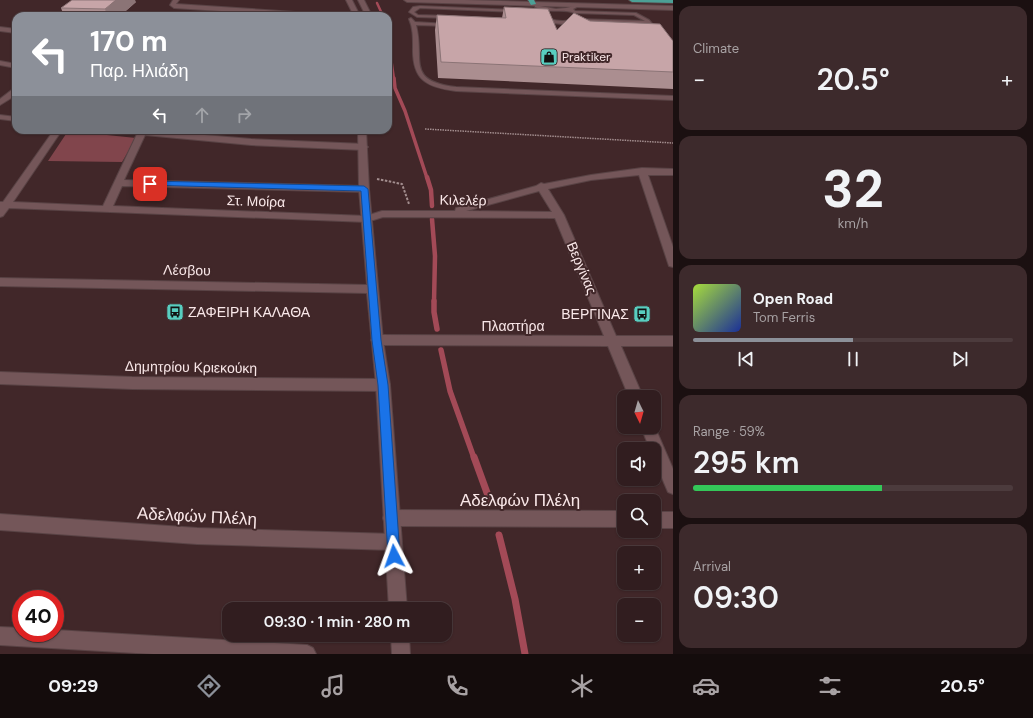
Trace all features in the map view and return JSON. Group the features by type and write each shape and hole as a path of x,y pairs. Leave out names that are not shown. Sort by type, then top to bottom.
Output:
{"highway":[{"path":"632,0 673,1"}],"street":[{"path":"176,0 173,5 174,6 265,12"},
{"path":"349,0 354,12"},
{"path":"361,0 367,12"},
{"path":"407,0 532,2 673,8"},
{"path":"0,29 12,30"},
{"path":"0,64 12,66"},
{"path":"0,103 12,94"},
{"path":"0,117 12,118"},
{"path":"0,214 3,205 55,134"},
{"path":"108,208 141,134"},
{"path":"165,134 258,142 364,147"},
{"path":"362,134 364,189 377,340 383,385 397,602"},
{"path":"642,171 673,263"},
{"path":"446,214 541,186 591,177 642,171 673,172"},
{"path":"119,183 364,189"},
{"name":"Βεργίνας","path":"541,186 559,215 633,390"},
{"name":"Στ. Μοίρα","path":"3,205 367,219"},
{"name":"Κιλελέρ","path":"367,219 382,214 559,215"},
{"name":"Λέσβου","path":"0,282 373,289"},
{"name":"Πλαστήρα","path":"377,340 613,342 673,341"},
{"name":"Δημητρίου Κριεκούκη","path":"0,378 132,383 383,385"},
{"path":"651,434 673,487"},
{"name":"Αδελφών Πλέλη","path":"391,518 617,520"},
{"path":"661,520 673,520"},
{"name":"Αδελφών Πλέλη","path":"0,522 197,536 393,542"},
{"path":"0,636 307,654"},
{"path":"401,642 402,654"}],"lane":[{"path":"532,2 542,10 548,20"},
{"path":"572,11 579,5"},
{"path":"416,16 411,12 415,8 420,7 524,11"},
{"path":"537,11 634,14 641,16 650,23 661,38"},
{"path":"572,11 576,20"},
{"path":"453,17 416,16 412,17 411,20 413,23 417,67 422,78 431,85 463,90 673,98"},
{"path":"540,19 566,23 576,20 650,23"},
{"path":"413,23 455,25"}],"path":[{"path":"425,129 673,143"},
{"path":"364,178 402,184 405,188 411,214"}],"shaded area":[{"path":"66,134 97,134 136,138 122,162 48,161"}],"building":[{"path":"72,0 116,0 105,9 61,8"},
{"path":"504,7 548,9 557,30 574,13 590,21 660,24 673,41 673,72 441,62 437,15 506,18"}],"waterway":[{"path":"377,3 381,12"},
{"path":"392,65 394,79"},
{"path":"394,78 395,88 405,111 427,178"},
{"path":"427,177 431,190 432,206"},
{"path":"432,219 435,256 434,302"},
{"path":"434,302 437,329"},
{"path":"441,350 450,391 474,458"},
{"path":"474,457 490,501"},
{"path":"499,535 515,599 525,654"}],"place":[{"name":"Praktiker","path":"549,57"},
{"name":"ΖΑΦΕΙΡΗ ΚΑΛΑΘΑ","path":"175,312"},
{"name":"ΒΕΡΓΙΝΑΣ","path":"642,314"}],"route":[{"path":"150,184 364,189 377,340 383,385 394,556"}]}
